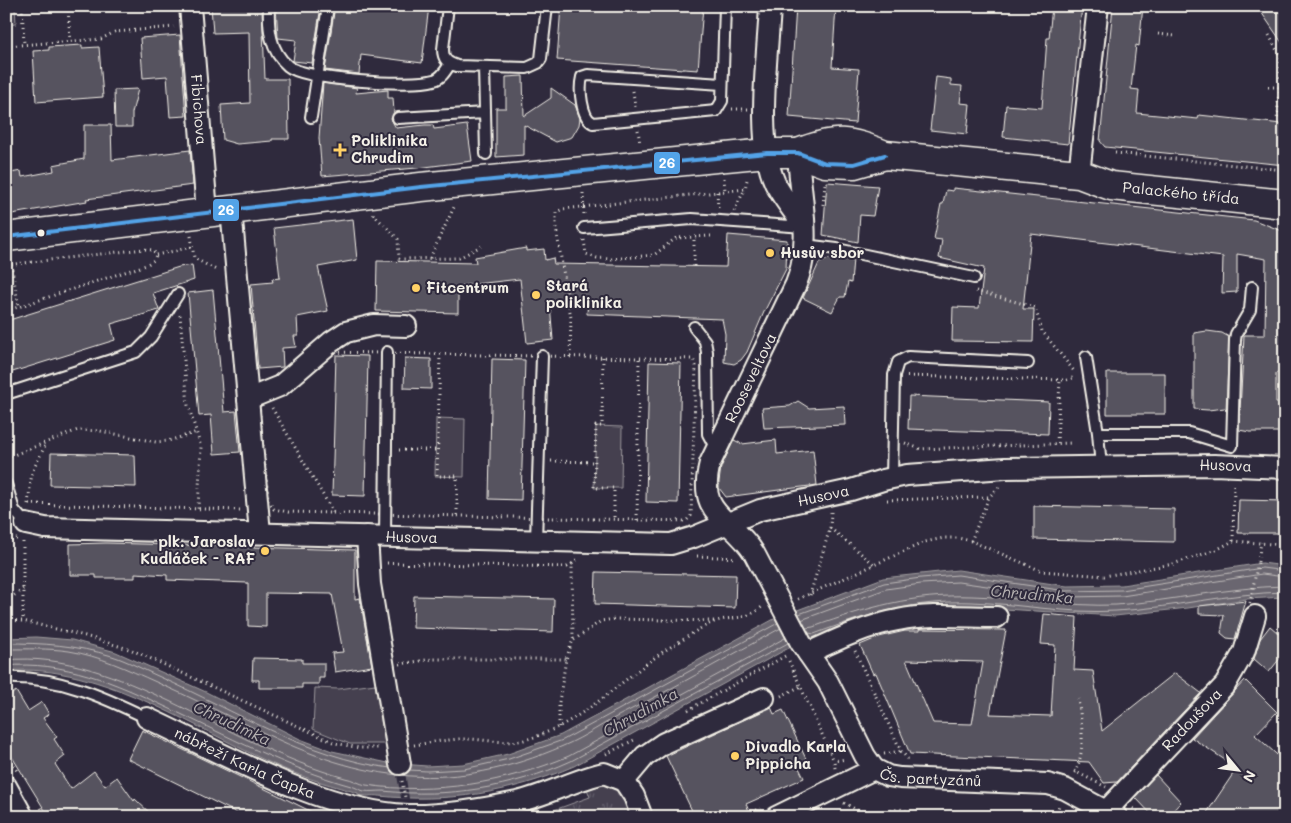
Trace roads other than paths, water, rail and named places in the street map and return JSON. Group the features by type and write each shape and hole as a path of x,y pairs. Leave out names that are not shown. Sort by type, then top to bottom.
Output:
{"main road":[{"name":"Palackého třída","path":"6,237 421,187 767,153 798,153 825,163 854,164 885,155 1079,174 1111,186 1285,204"},
{"name":"Palackého třída","path":"1079,174 1113,168 1191,178 1285,194"}],"street":[{"path":"770,6 765,106 767,153 776,184 805,236"},
{"path":"1079,174 1098,6"},
{"name":"Fibichova","path":"191,16 209,212 258,400 260,533"},
{"name":"Rooseveltova","path":"727,524 713,509 708,498 708,471 716,449 796,284 803,263 805,236 798,153"},
{"path":"258,400 280,386 331,342 346,332 374,325 406,326"},
{"name":"Husova","path":"20,517 45,528 671,544 769,508 852,490 892,478 918,474 1005,468 1101,467 1228,473 1285,468"},
{"name":"Čs. partyzánů","path":"727,524 750,545 783,609 797,651 828,682 865,756 874,769 888,776 900,778 1048,784 1066,789 1112,813"},
{"name":"Husova","path":"376,536 370,584 400,764"},
{"name":"Radoušova","path":"1112,813 1225,685 1244,652 1252,609"},
{"path":"797,651 849,636 886,622 914,617 998,617"},
{"path":"642,817 632,791 624,781 645,756 664,742 764,698"},
{"name":"nábřeží Karla Čapka","path":"147,718 317,795 408,815 434,815 516,802 555,792 604,773 624,781"},
{"path":"776,817 874,769"},
{"path":"6,786 23,817"}],"lane":[{"path":"269,6 271,41 276,52 294,71 317,76 361,81 427,81 441,76 450,64"},
{"path":"311,117 328,6"},
{"path":"448,6 443,55 450,64 527,68 538,63 542,53 547,6"},
{"path":"722,84 588,75 582,78 581,84 585,116 588,120 597,123 716,111 721,106 722,84 725,6"},
{"path":"484,66 486,154"},
{"path":"398,118 485,113"},
{"path":"584,228 692,219 805,236 837,249 974,278"},
{"path":"1228,473 1232,446 1234,340 1250,310 1252,287"},
{"path":"6,394 136,352 152,337 178,294"},
{"path":"694,327 705,341 707,352 708,434 716,449"},
{"path":"376,536 386,514 387,352"},
{"path":"536,540 542,356"},
{"path":"892,478 894,375 898,362 908,357 1028,363"},
{"path":"1086,357 1101,467"},
{"path":"1098,434 1189,433 1232,446"},
{"path":"6,484 20,517"},
{"path":"6,678 33,679 84,690 147,718"}],"water":[{"name":"Chrudimka","path":"1262,563 1285,566 1285,597 1246,599 1115,616 972,607 874,617 813,640 809,638 574,766 527,783 479,794 454,797 404,798 358,795 358,793 289,771 151,704 115,689 79,677 42,671 6,671 6,638 36,637 72,640 116,652 206,692 300,739 332,751 388,763 427,766 463,764 508,754 561,735 776,618 883,578 958,570 1067,586 1122,585"}],"place":[{"name":"Poliklinika Chrudim","path":"340,150"},
{"name":"Husův sbor","path":"770,253"},
{"name":"Fitcentrum","path":"416,288"},
{"name":"Stará poliklinika","path":"536,295"},
{"name":"plk. Jaroslav Kudláček - RAF","path":"265,551"},
{"name":"Divadlo Karla Pippicha","path":"735,756"}]}
